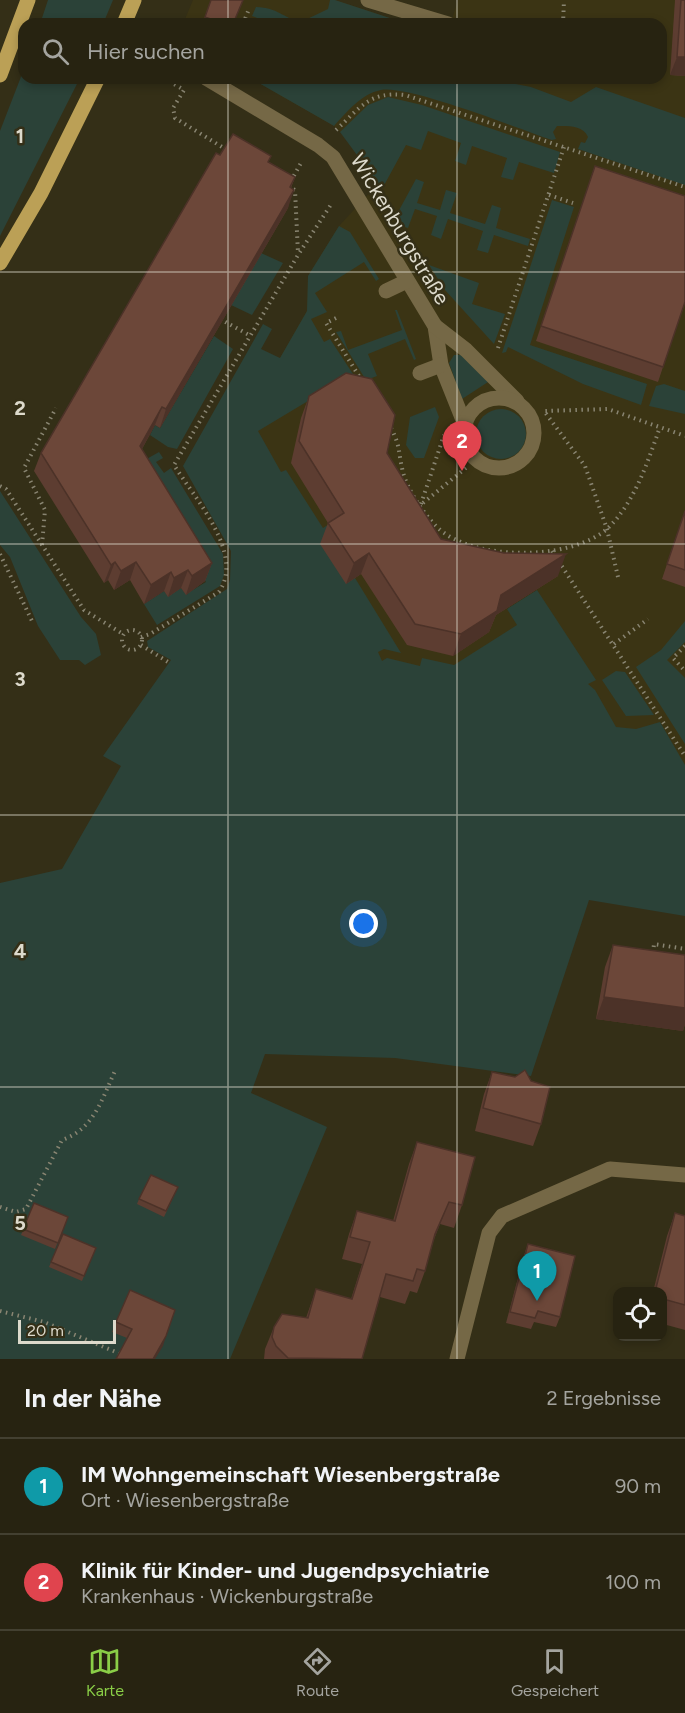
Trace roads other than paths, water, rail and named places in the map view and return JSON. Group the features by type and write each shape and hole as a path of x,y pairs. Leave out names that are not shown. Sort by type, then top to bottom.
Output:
{"main road":[{"path":"21,18 28,0"},
{"path":"126,18 134,0"},
{"path":"1,72 18,27"},
{"path":"0,263 41,193 95,84"}],"street":[{"path":"368,0 428,18"},
{"name":"Wickenburgstraße","path":"216,84 318,145 333,157 435,327 466,350 530,415 535,433 530,452 516,465 496,468 477,461 465,444 465,425 441,365 435,327"},
{"path":"386,291 407,281"},
{"path":"420,373 441,365"},
{"path":"465,425 471,411 481,403 504,398 519,403"},
{"path":"458,1359 489,1233 502,1216 610,1169 685,1175"}],"place":[{"name":"Klinik für Kinder- und Jugendpsychiatrie","path":"462,471"},
{"name":"IM Wohngemeinschaft Wiesenbergstraße","path":"537,1301"}]}
